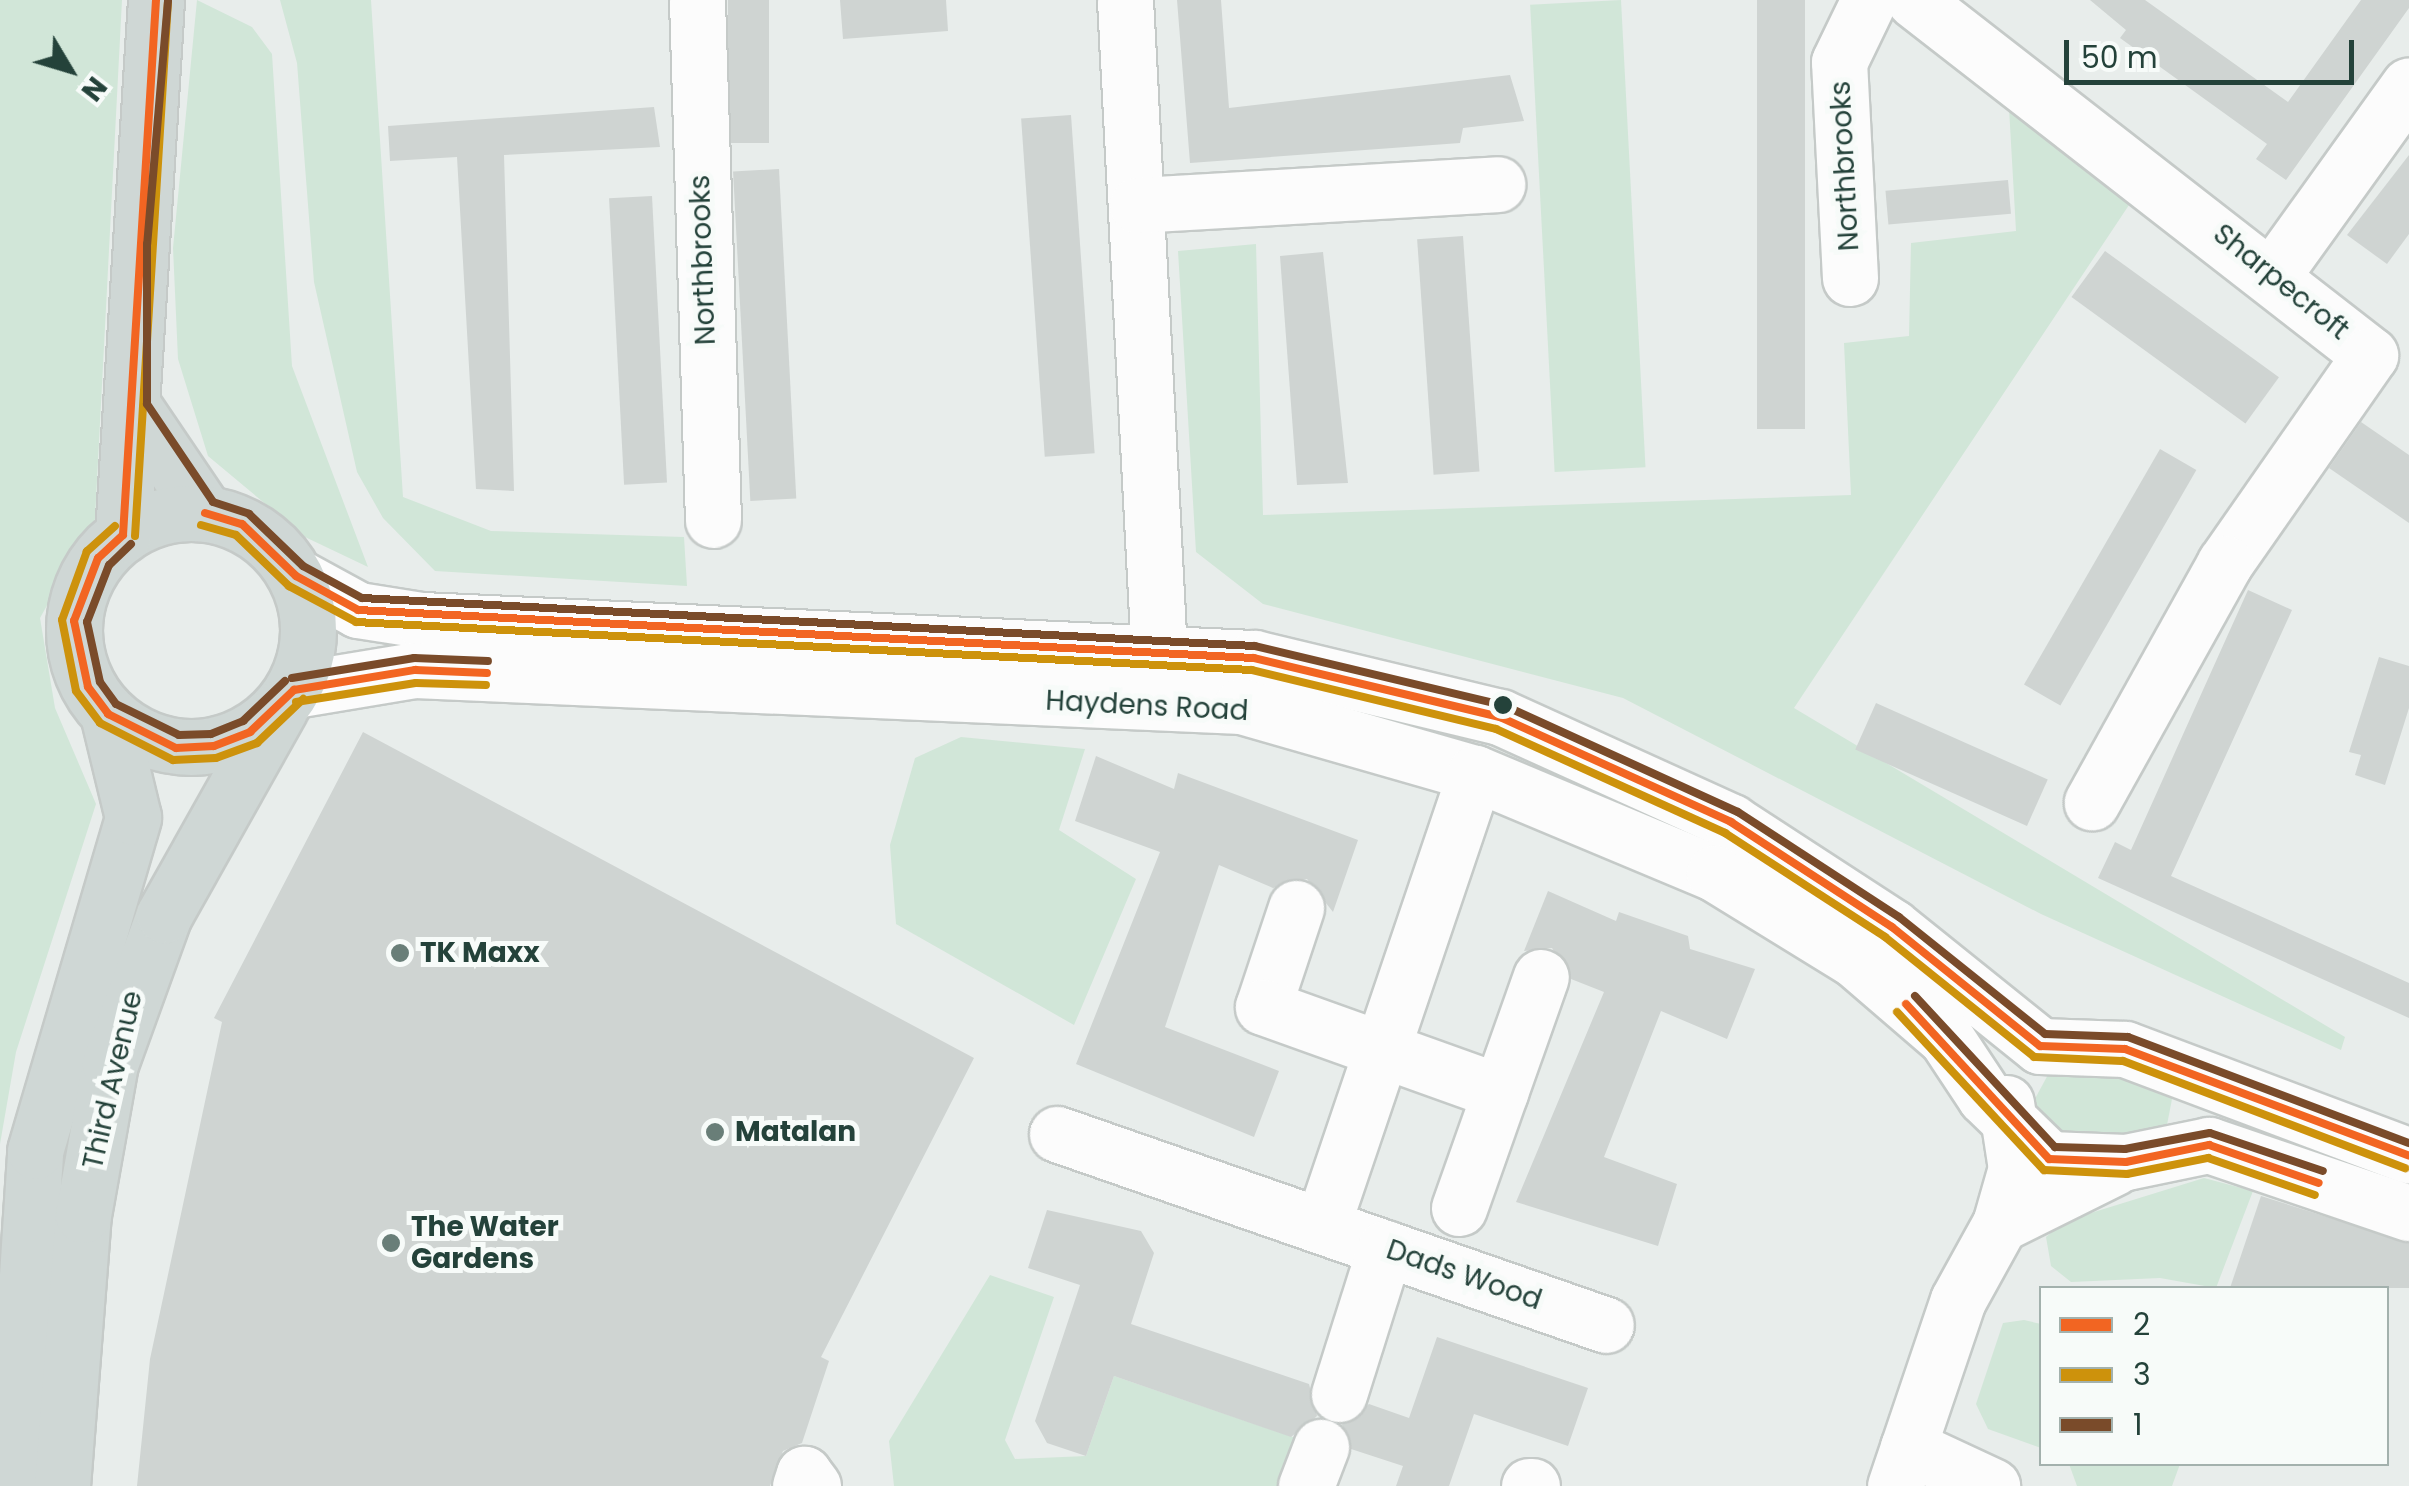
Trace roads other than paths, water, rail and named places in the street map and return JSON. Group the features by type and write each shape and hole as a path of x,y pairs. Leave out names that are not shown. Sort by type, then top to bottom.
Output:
{"main road":[{"path":"123,535 134,408 135,243 156,0"},
{"path":"134,408 205,514"},
{"path":"205,514 273,546 296,576 309,642 287,699 250,732 176,748 108,714 88,687 74,621 98,558 123,535 162,517 205,514"},
{"name":"Third Avenue","path":"62,1486 83,1214 110,1064 164,914 287,699"},
{"name":"Third Avenue","path":"13,1486 35,1151 133,817 108,714"}],"street":[{"name":"Northbrooks","path":"697,0 713,520"},
{"path":"1125,0 1161,678"},
{"name":"Northbrooks","path":"1850,278 1839,62 1869,0"},
{"name":"Sharpecroft","path":"1914,0 2274,273 2390,367 2225,563 2092,802"},
{"path":"2274,273 2409,86"},
{"path":"1137,205 1497,184"},
{"name":"Haydens Road","path":"296,576 358,610 422,620 1161,678 1241,706 1475,773 1714,873 1854,959 1946,1038 2003,1114 2050,1158 2126,1162 2209,1146 2409,1213"},
{"name":"Haydens Road","path":"287,699 416,670 1161,678 1254,658 1500,717 1731,822 1892,927 2040,1046"},
{"path":"1322,1226 1475,773"},
{"path":"1296,908 1263,1007 1500,1092"},
{"path":"1458,1208 1541,977"},
{"path":"1992,1486 1902,1466 1958,1300 2000,1224 2016,1168 2003,1114 2013,1076 2040,1046 2125,1049 2409,1156"},
{"name":"Dads Wood","path":"1057,1134 1606,1325"},
{"path":"2000,1224 2126,1162"},
{"path":"1339,1394 1385,1248"},
{"path":"800,1486 804,1474 813,1486"}],"place":[{"name":"TK Maxx","path":"400,953"},
{"name":"Matalan","path":"715,1132"},
{"name":"The Water Gardens","path":"391,1243"}]}
